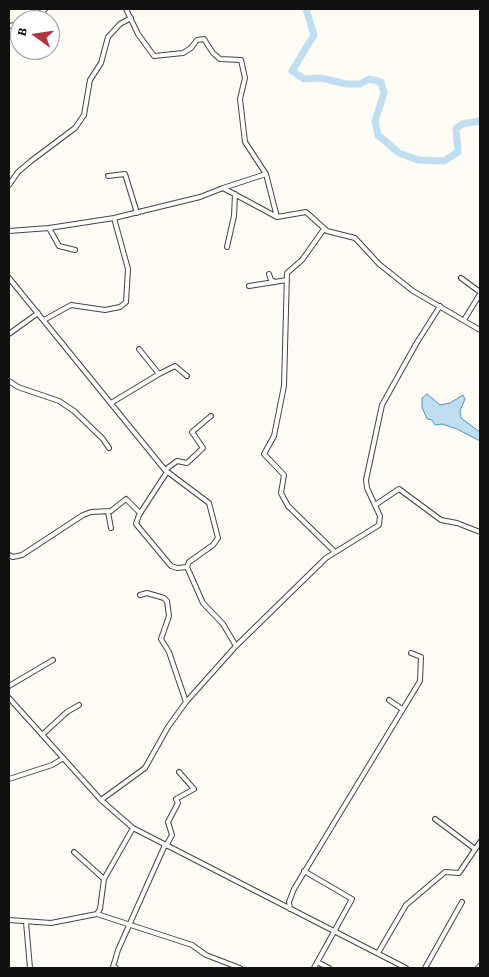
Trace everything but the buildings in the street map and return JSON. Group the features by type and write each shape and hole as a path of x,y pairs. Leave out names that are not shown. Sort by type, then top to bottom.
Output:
{"street":[{"path":"126,9 138,34 154,56 183,53 191,48 197,40 204,38 213,53 220,59 241,60 245,78 240,99 245,142 266,174 277,217"},
{"path":"9,185 18,172 76,128 84,115 90,80 101,63 108,37 120,24 131,18"},
{"path":"108,176 125,174 137,213"},
{"path":"9,231 49,228 137,213 200,197 266,174"},
{"path":"223,188 277,217 306,212 324,229 355,238 379,264 413,291 480,330"},
{"path":"227,247 234,216 235,194"},
{"path":"44,320 71,305 105,310 120,307 126,302 128,269 114,218"},
{"path":"49,228 59,246 75,250"},
{"path":"324,229 302,260 288,272 284,386 274,436 264,450 264,454 284,475 281,494 288,506 335,552"},
{"path":"269,274 271,280 275,282"},
{"path":"9,278 166,471 208,501 218,532 218,538 213,546 189,562 188,567 203,603 223,624 236,646"},
{"path":"461,278 480,293 464,320"},
{"path":"249,286 287,280"},
{"path":"101,800 145,768 168,727 186,702 236,646 335,552 379,525 380,516 367,488 366,480 382,405 440,306"},
{"path":"9,334 38,313"},
{"path":"139,349 159,374"},
{"path":"111,403 175,366 187,376"},
{"path":"9,381 18,387 59,401 74,411 110,448"},
{"path":"188,567 177,568 169,564 137,525 136,521 166,471 179,460 187,463 203,448 192,433 211,416"},
{"path":"375,505 399,489 441,520 457,523 480,532"},
{"path":"9,555 13,557 22,554 86,513 108,512 126,499 140,513"},
{"path":"108,512 111,528"},
{"path":"140,595 147,593 164,598 167,602 169,616 161,639 168,650 186,702"},
{"path":"290,909 289,902 304,871 421,676 421,657 411,654"},
{"path":"9,686 53,660"},
{"path":"9,698 101,800 133,828 406,968"},
{"path":"390,700 402,709"},
{"path":"42,735 67,712 79,705"},
{"path":"9,780 52,765 62,759"},
{"path":"116,968 113,966 128,924 172,834 168,822 178,803 176,799 194,788 179,772"},
{"path":"435,819 476,849"},
{"path":"97,914 100,909 104,879 133,828"},
{"path":"378,953 406,904 445,872 459,873 480,842"},
{"path":"74,852 104,879"},
{"path":"304,871 352,898 314,968"},
{"path":"425,968 462,902"},
{"path":"9,920 51,923 97,914 192,945 206,955 240,968"},
{"path":"26,922 30,968"},
{"path":"317,962 329,968"}],"water":[{"path":"427,394 440,405 450,403 463,395 465,399 460,411 461,418 480,432 480,441 457,429 442,424 435,425 432,420 427,419 422,407 422,398"}],"waterway":[{"path":"306,9 314,35 292,71 304,79 321,78 346,84 360,84 369,79 381,82 384,93 375,121 378,135 399,153 418,160 444,161 458,152 456,129 462,124 480,121"}]}
